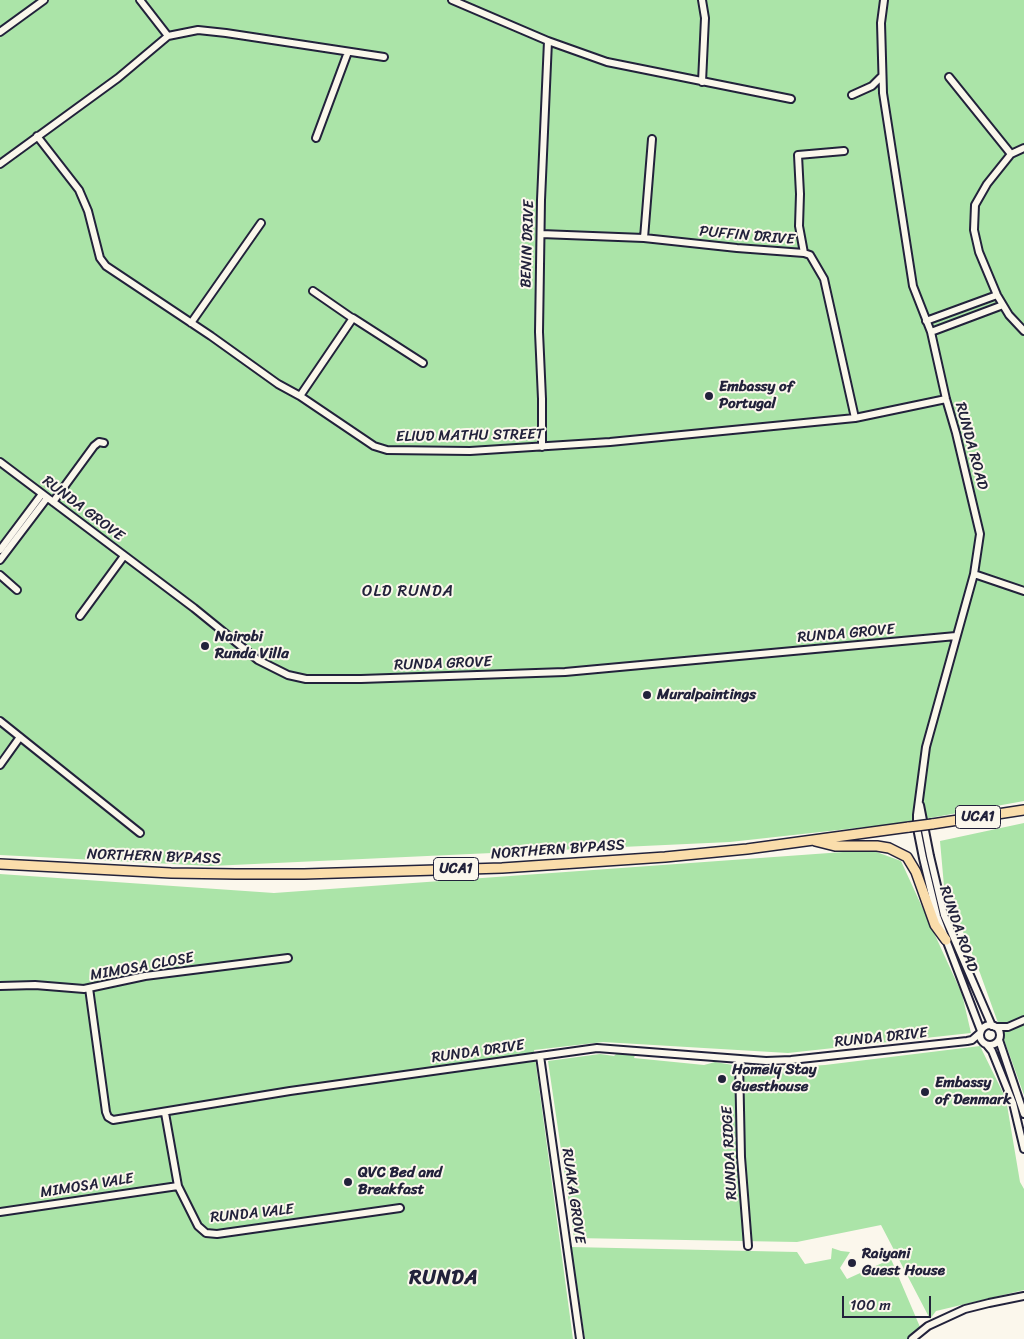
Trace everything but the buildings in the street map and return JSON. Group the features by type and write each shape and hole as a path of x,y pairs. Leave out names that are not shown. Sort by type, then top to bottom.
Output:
{"main road":[{"name":"NORTHERN BYPASS","path":"0,864 171,873 304,874 502,868 602,862 738,850 909,828 1024,810"},
{"path":"814,840 826,845 835,846 878,846 888,848 907,857 916,872 935,925 946,940"}],"street":[{"path":"0,32 44,0"},
{"path":"140,0 168,36"},
{"path":"452,0 548,41 607,62 790,98"},
{"path":"702,0 705,18 702,82"},
{"name":"RUNDA ROAD","path":"884,0 881,23 883,93 913,286 931,332 980,534 974,574 926,747 917,828 937,916 981,1032"},
{"path":"0,164 118,78 168,36 198,30 384,57"},
{"name":"BENIN DRIVE","path":"542,447 539,332 548,41"},
{"path":"316,138 348,52"},
{"path":"852,94 872,86 882,76"},
{"path":"949,77 1011,154"},
{"name":"ELIUD MATHU STREET","path":"37,136 79,190 88,211 100,258 106,266 278,384 300,396 374,446 387,450 470,451 610,442 855,418 946,399"},
{"path":"644,238 652,139"},
{"path":"1024,148 1011,154 974,205 974,230 996,295 1008,315 1024,331"},
{"path":"804,253 799,226 798,155 844,151"},
{"path":"191,323 260,223"},
{"name":"PUFFIN DRIVE","path":"542,234 644,238 810,255 824,279 855,418"},
{"path":"314,291 352,318 423,363"},
{"path":"926,321 996,295"},
{"path":"931,332 1003,305"},
{"path":"300,396 352,318"},
{"path":"0,550 94,446 99,442 104,442"},
{"name":"RUNDA GROVE","path":"0,462 201,614 258,660 288,675 306,679 566,672 956,636"},
{"path":"0,560 48,498"},
{"path":"80,616 124,556"},
{"path":"974,574 1024,591"},
{"path":"0,575 17,590"},
{"path":"0,721 140,833"},
{"path":"0,764 20,737"},
{"name":"RUNDA ROAD","path":"919,804 944,914 994,1026"},
{"name":"MIMOSA CLOSE","path":"0,986 36,985 89,988 145,976 288,958"},
{"name":"RUNDA DRIVE","path":"89,988 106,1112 108,1117 113,1120 290,1091 597,1048 766,1061 791,1060 972,1040 984,1043"},
{"path":"972,1040 985,1027 1008,1026 1024,1020"},
{"path":"994,1026 1000,1032 999,1038 1024,1114"},
{"path":"984,1043 995,1044 1008,1026"},
{"path":"981,1032 984,1043 992,1051 1013,1103 1024,1149"},
{"name":"RUAKA GROVE","path":"540,1056 580,1339"},
{"name":"RUNDA RIDGE","path":"739,1060 741,1157 748,1246"},
{"name":"RUNDA VALE","path":"165,1113 178,1186 198,1226 206,1233 217,1234 400,1208"},
{"name":"MIMOSA VALE","path":"0,1212 178,1186"},
{"path":"912,1339 928,1326 965,1309 989,1302 1024,1296"}],"green space":[{"path":"0,0 1024,0 1024,801 902,823 730,842 211,866 0,855"},
{"path":"1024,823 1024,1095 980,973 944,886 940,841"},
{"path":"871,850 901,861 962,994 971,1033 788,1053 603,1042 534,1050 573,1339 0,1339 0,874 274,893"},
{"path":"980,1046 1006,1099 1020,1182 1024,1189 1024,1290 936,1311 930,1319 881,1225 797,1242 574,1238 548,1061 600,1054 614,1056 617,1053 635,1055 634,1058 704,1065 715,1062 733,1065 732,1068 747,1070 825,1065"},
{"path":"571,1247 797,1252 805,1264 831,1259 832,1248 850,1252 840,1268 847,1279 891,1259 920,1327 908,1339 585,1339"}],"place":[{"name":"Embassy of Portugal","path":"709,396"},
{"name":"Nairobi Runda Villa","path":"205,646"},
{"name":"Muralpaintings","path":"647,695"},
{"name":"Homely Stay Guesthouse","path":"722,1079"},
{"name":"Embassy of Denmark","path":"925,1092"},
{"name":"QVC Bed and Breakfast","path":"348,1182"},
{"name":"Raiyani Guest House","path":"852,1263"}],"district":[{"name":"OLD RUNDA","path":"408,592"},
{"name":"RUNDA","path":"444,1279"}]}
